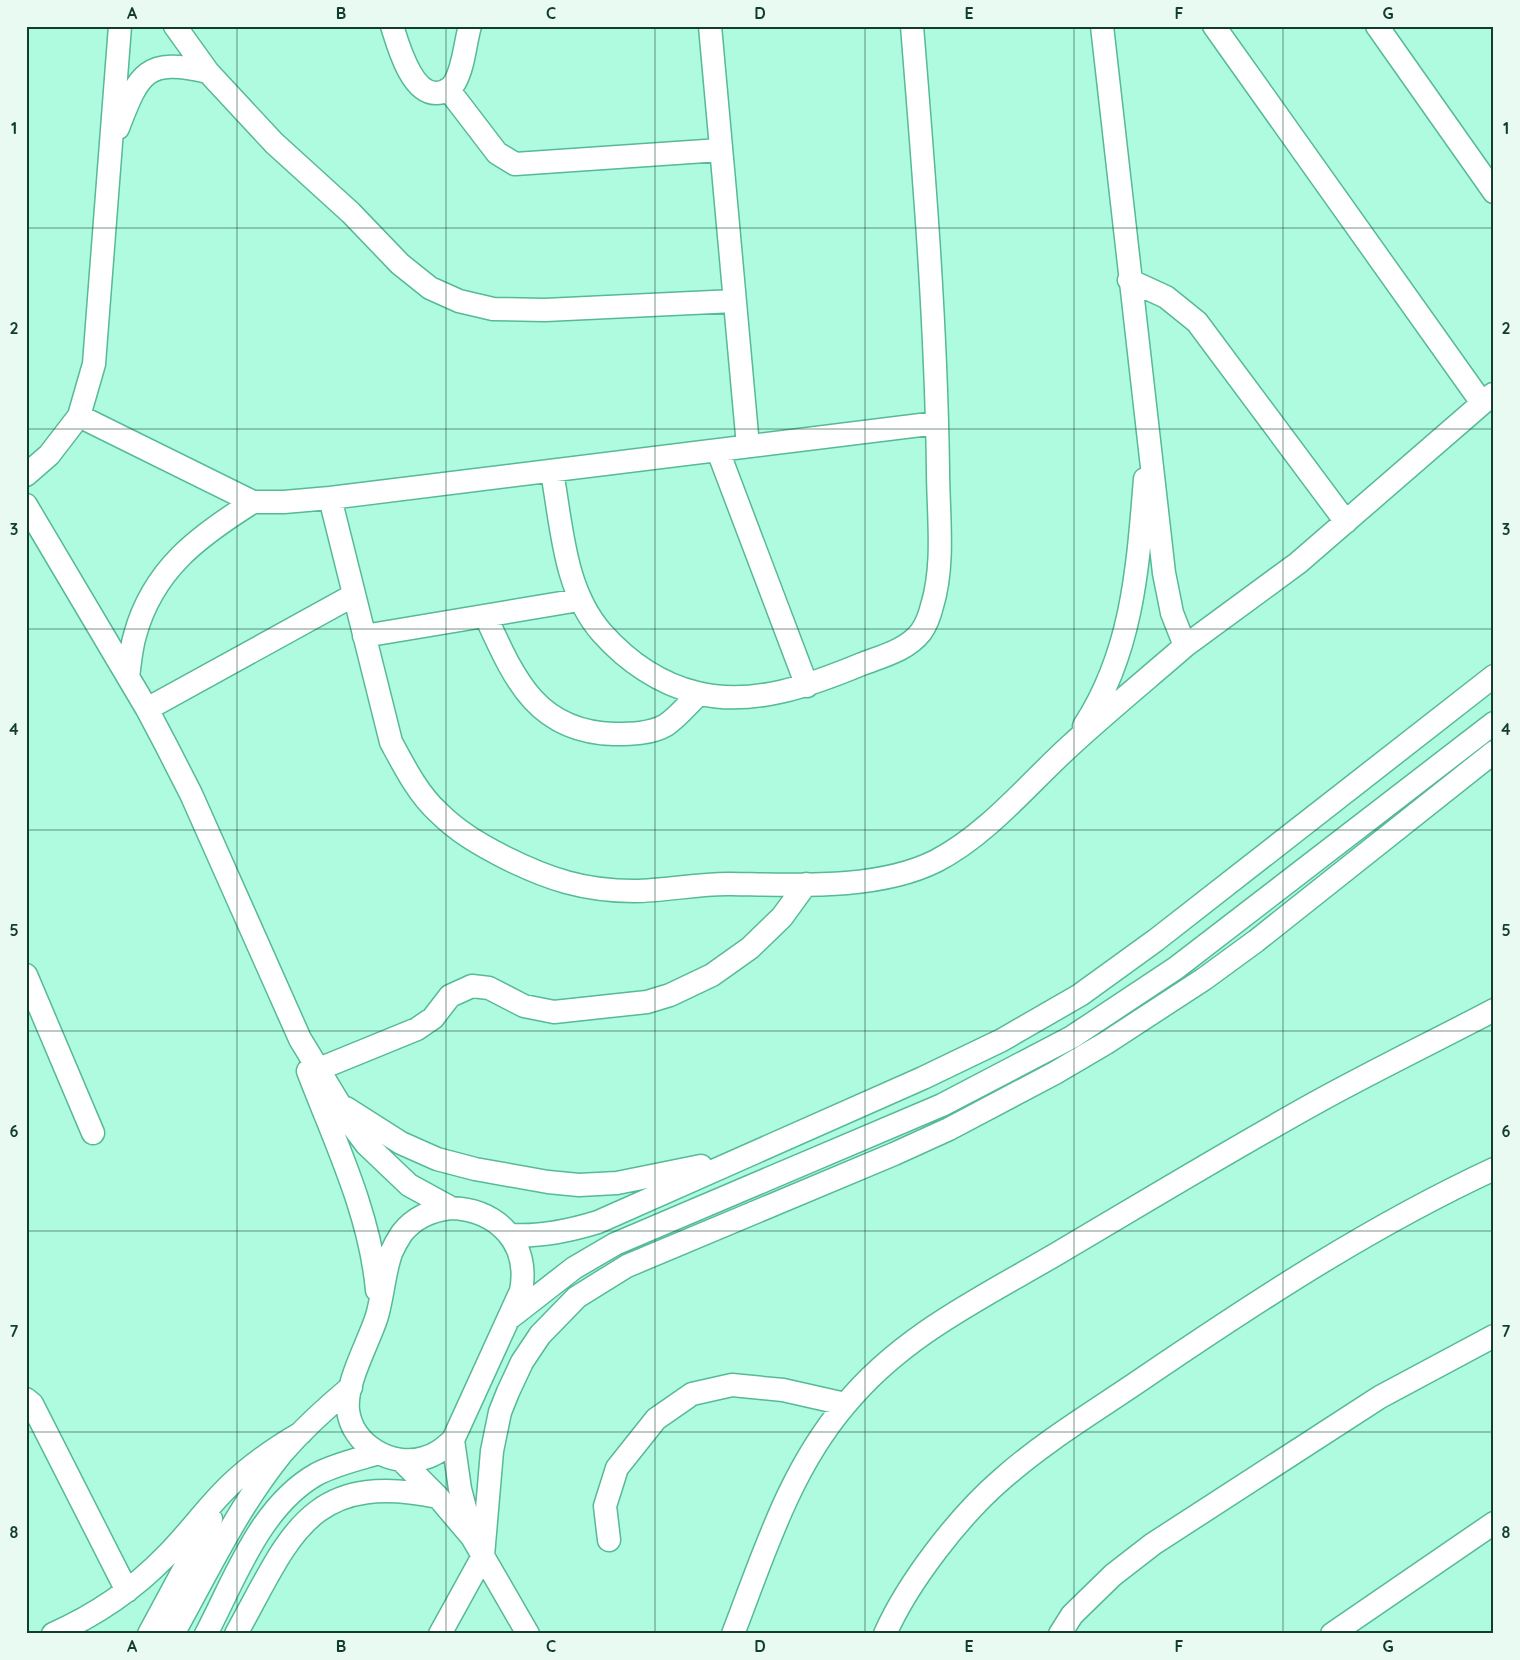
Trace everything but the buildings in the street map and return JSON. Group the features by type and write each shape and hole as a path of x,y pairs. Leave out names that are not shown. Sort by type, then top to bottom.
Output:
{"street":[{"path":"26,475 49,455 79,416 94,364 120,26"},
{"path":"175,26 208,72 274,144 351,213 400,264 430,288 459,301 493,309 545,310 734,301"},
{"path":"392,26 402,59 419,85 433,93 448,89 457,76 470,26"},
{"path":"710,26 748,446"},
{"path":"552,472 568,564 578,600 602,632 630,660 668,684 699,694 729,696 770,694 807,686 902,649 922,631 933,603 939,561 937,423 925,180 912,26"},
{"path":"1102,26 1129,280 1159,514 1164,573 1172,613 1185,646"},
{"path":"330,498 391,742 405,768 436,811 469,839 526,869 562,883 598,889 635,891 727,884 806,884 856,881 900,875 936,861 954,850 997,816 1072,744 1185,646 1275,581 1491,396 1214,26"},
{"path":"1378,26 1494,192"},
{"path":"109,150 129,98 143,77 158,67 180,65 208,72"},
{"path":"448,89 497,152 515,164 720,150"},
{"path":"1129,280 1166,297 1202,327 1346,522"},
{"path":"79,416 253,502 267,503 330,498 552,472 937,423"},
{"path":"1072,744 1098,701 1126,630 1136,578 1148,438"},
{"path":"718,452 807,686"},
{"path":"128,677 135,635 161,576 204,534 253,502"},
{"path":"26,504 147,708 191,794 300,1039 366,1144 394,1173 410,1185 451,1208"},
{"path":"147,708 354,595"},
{"path":"364,636 486,617 578,600"},
{"path":"486,617 511,671 526,693 552,717 574,728 598,734 628,734 647,731 665,725 699,694"},
{"path":"510,1235 527,1236 553,1233 598,1222 963,1060 1009,1036 1080,995 1156,940 1494,676"},
{"path":"511,1317 574,1268 608,1248 942,1105 1072,1037 1176,968 1494,723"},
{"path":"440,1634 478,1547 495,1432 508,1392 522,1362 540,1335 578,1297 609,1276 645,1259 941,1132 1002,1102 1106,1043 1204,979 1256,941 1494,752"},
{"path":"320,1069 417,1029 433,1018 450,996 472,986 489,988 524,1006 554,1012 647,1002 670,995 712,975 750,948 782,917 806,884"},
{"path":"26,974 93,1133"},
{"path":"733,1634 777,1519 801,1468 845,1404 886,1361 949,1315 1317,1102 1494,1010"},
{"path":"300,1039 303,1057 368,1231 374,1264 377,1316"},
{"path":"340,1104 400,1142 437,1159 475,1169 556,1183 579,1185 617,1183 746,1157"},
{"path":"885,1634 892,1617 926,1566 972,1507 1002,1478 1065,1432 1290,1280 1494,1169"},
{"path":"451,1208 462,1208 482,1215 497,1223 510,1235 521,1255 524,1279 511,1317 453,1440 435,1454 418,1459 401,1460 379,1454 362,1440 351,1420 348,1410 351,1387 377,1316 391,1254 402,1233 420,1217 451,1208"},
{"path":"637,1235 645,1259"},
{"path":"1060,1634 1072,1615 1113,1575 1153,1544 1380,1397 1494,1336"},
{"path":"609,1540 605,1506 618,1468 656,1420 692,1394 732,1385 783,1390 845,1404"},
{"path":"173,1634 249,1500 282,1454 301,1433 351,1387"},
{"path":"26,1399 32,1404 127,1591"},
{"path":"53,1634 90,1616 127,1591 166,1556 229,1486 260,1458 301,1433"},
{"path":"453,1440 460,1489 478,1547"},
{"path":"206,1634 252,1546 268,1520 290,1496 317,1474 379,1454"},
{"path":"401,1460 438,1497 478,1547 528,1634"},
{"path":"149,1634 229,1486"},
{"path":"236,1634 289,1538 316,1511 348,1496 380,1491 399,1491 438,1497"},
{"path":"268,1520 289,1538"},
{"path":"1332,1634 1494,1523"}]}
